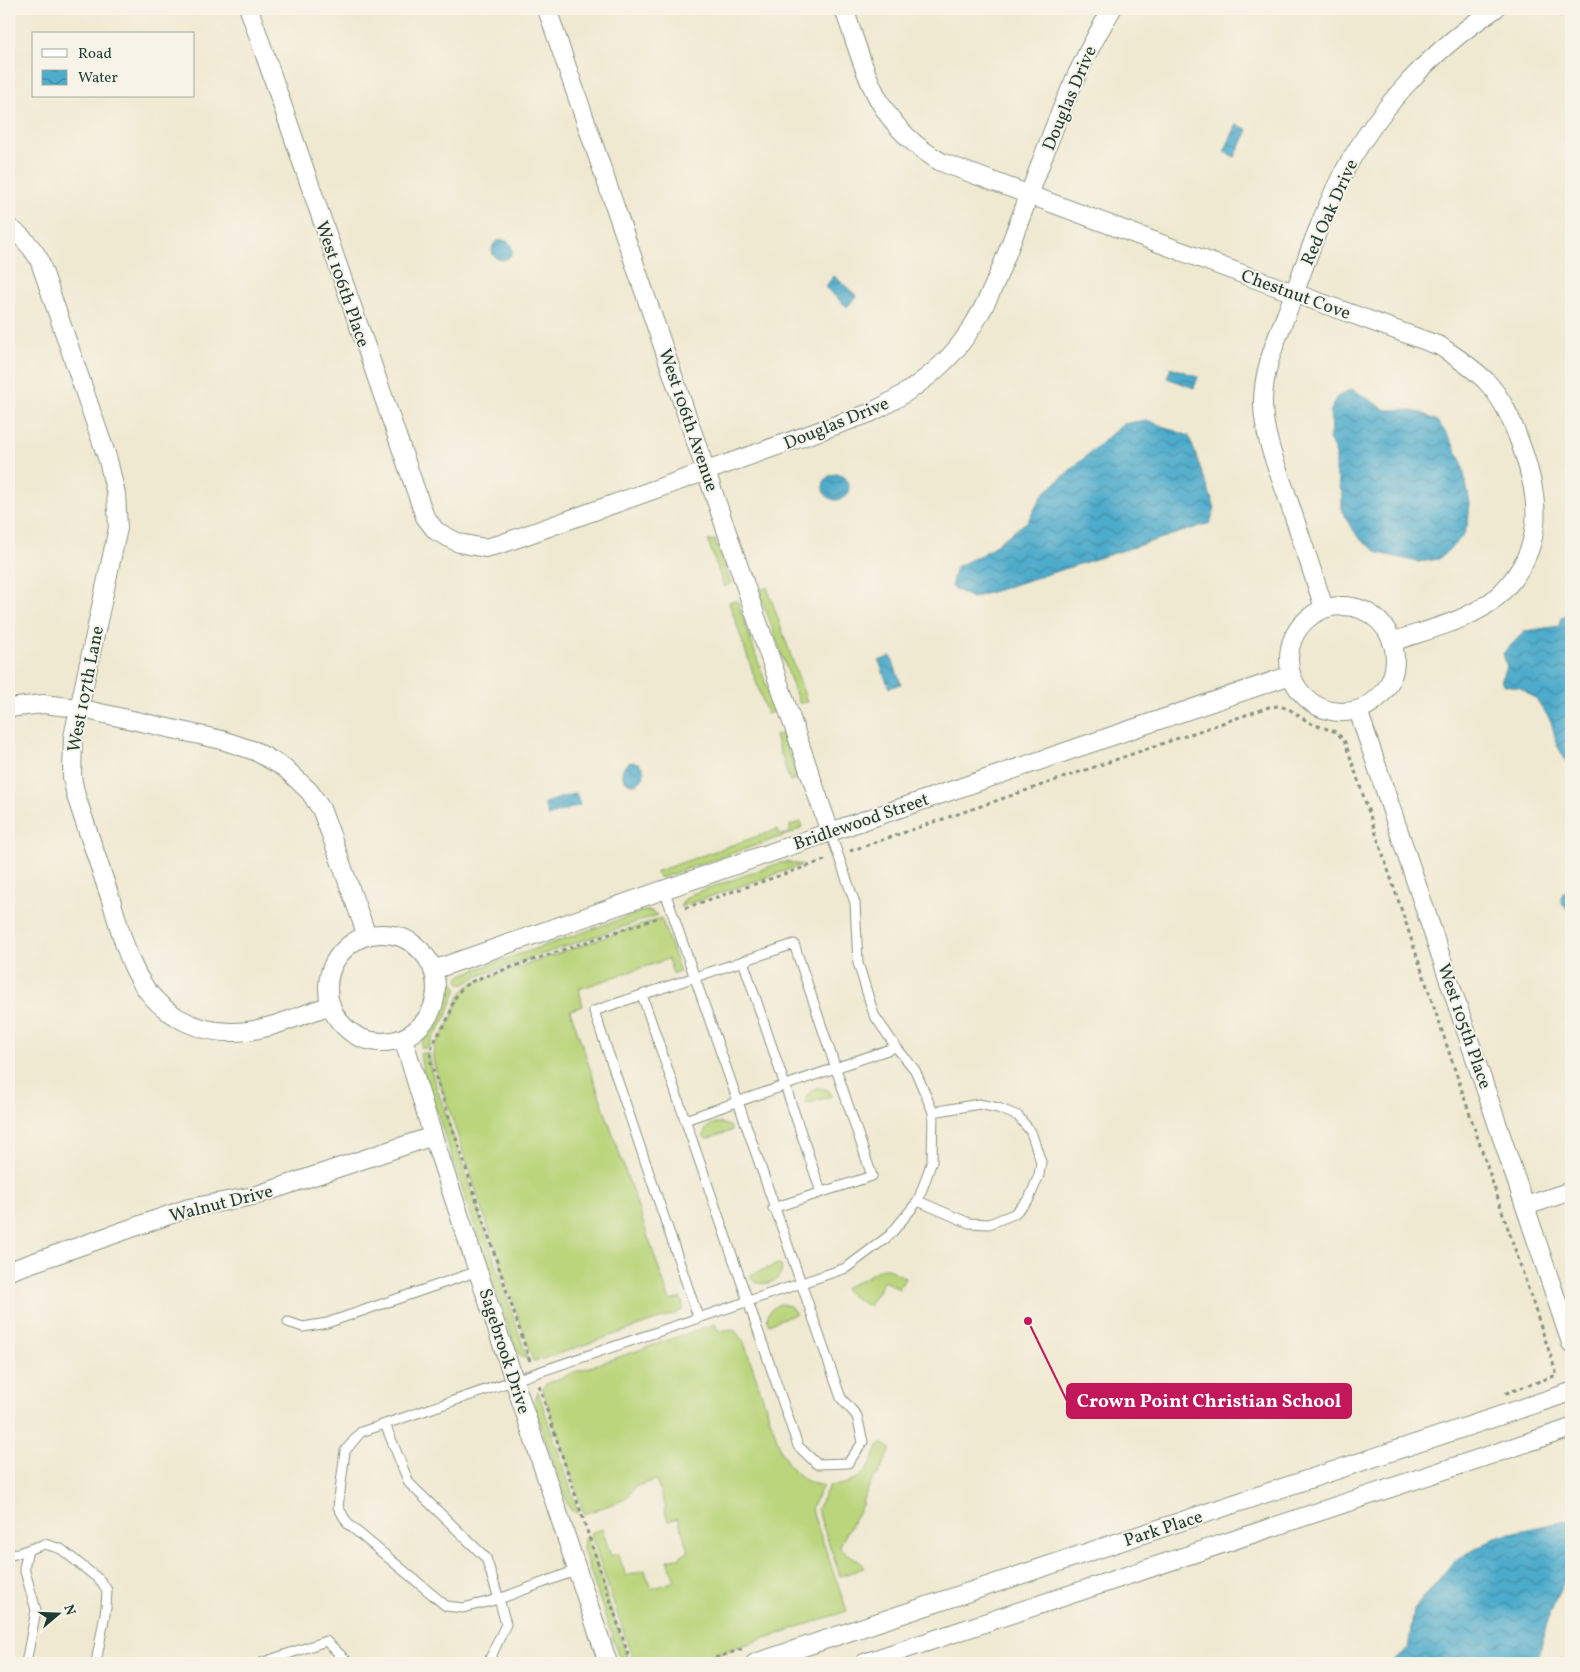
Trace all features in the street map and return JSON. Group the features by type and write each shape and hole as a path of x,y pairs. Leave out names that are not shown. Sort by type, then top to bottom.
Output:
{"street":[{"name":"West 106th Place","path":"248,9 417,499 425,517 436,531 459,543"},
{"name":"West 106th Avenue","path":"547,9 830,832"},
{"name":"Chestnut Cove","path":"844,9 873,89 885,112 900,131 941,162 1294,294 1440,346 1464,362 1486,381 1502,401 1513,422 1534,484 1537,513 1527,557 1515,578 1498,596 1482,608 1458,619 1392,642"},
{"name":"Douglas Drive","path":"459,543 485,548 501,544 870,413 902,395 942,364 971,329 990,296 1070,90 1092,43 1112,9"},
{"name":"Red Oak Drive","path":"1324,608 1268,439 1263,396 1268,364 1321,222 1339,181 1370,130 1394,98 1424,67 1451,42 1495,9"},
{"name":"West 107th Lane","path":"10,228 26,241 39,259 108,460 116,494 118,528 78,708 71,757 72,777 76,796 132,963 147,990 168,1011 204,1030 218,1032 250,1031 331,1005"},
{"path":"1347,606 1362,610 1381,623 1392,642 1395,660 1389,683 1379,697 1358,710 1334,712 1318,706 1304,697 1291,675 1288,659 1294,635 1310,616 1324,608 1347,606"},
{"name":"Bridlewood Street","path":"433,970 1291,675"},
{"path":"9,708 43,704 78,708 222,740 255,751 285,768 310,792 321,809 367,936"},
{"name":"West 105th Place","path":"1358,710 1571,1343"},
{"path":"387,934 407,940 423,952 433,970 436,990 431,1010 420,1027 403,1038 381,1042 360,1037 342,1024 331,1005 328,983 335,962 348,946 367,936 387,934"},
{"name":"Sagebrook Drive","path":"403,1038 433,1136 608,1663"},
{"name":"Walnut Drive","path":"9,1271 189,1208 254,1196 433,1136"},
{"path":"1526,1206 1571,1191"},
{"name":"Park Place","path":"751,1656 1571,1392"},
{"name":"Park Place","path":"864,1663 1571,1428"}],"lane":[{"path":"577,1570 499,1599 463,1608 446,1606 348,1524 338,1507 345,1451 361,1432 846,1268 890,1235 918,1201 932,1160 933,1112 915,1070 874,1015 858,963 855,903 830,832"},
{"path":"642,995 798,1446 817,1464 848,1463 864,1442 857,1416 841,1398 773,1208 664,889"},
{"path":"698,1317 594,1011 794,944 872,1176 773,1208"},
{"path":"744,961 821,1192"},
{"path":"685,1120 896,1047"},
{"path":"918,1201 969,1223 989,1224 1014,1214 1029,1199 1039,1175 1041,1162 1031,1132 1018,1116 998,1108 979,1104 933,1112"},
{"path":"288,1322 303,1327 327,1323 478,1271"},
{"path":"385,1424 409,1483 486,1558 506,1624 488,1663"},
{"path":"9,1556 45,1544 61,1549 100,1581 107,1590 106,1608 96,1663"},
{"path":"26,1663 36,1610 24,1568 28,1550"},
{"path":"261,1663 326,1641 349,1663"}],"path":[{"path":"631,1663 430,1060 432,1045 449,1016 458,992 465,984 477,979 1269,707 1279,706 1290,709 1310,723 1336,732 1344,740 1352,762 1557,1375 1502,1394"},
{"path":"700,1663 751,1656"}],"green space":[{"path":"715,540 731,583 724,587 708,541"},
{"path":"767,587 807,702 799,703 759,591"},
{"path":"737,600 775,711 767,714 729,602"},
{"path":"783,734 797,778 790,781 775,736"},
{"path":"800,822 802,827 792,833 660,878 655,872 778,829 779,833 787,834 790,831 790,825"},
{"path":"788,862 802,865 680,907 684,900 692,894 780,863"},
{"path":"644,911 650,911 658,915 479,976 462,985 457,979 463,974"},
{"path":"661,918 680,972 673,973 668,959 579,989 583,1006 570,1010 670,1301 681,1298 682,1310 533,1361 435,1068 433,1060 434,1047 448,1026 461,994 473,983"},
{"path":"453,982 458,989 445,1019 432,1039 429,1048 421,1048 424,1038 437,1017"},
{"path":"420,1053 428,1053 430,1067 528,1360 522,1357 515,1348 422,1067"},
{"path":"815,1088 828,1090 832,1096 806,1104 809,1093"},
{"path":"715,1123 731,1127 731,1131 706,1139 704,1134 707,1128"},
{"path":"778,1264 781,1265 781,1271 780,1276 776,1280 765,1284 754,1281 750,1277 752,1274"},
{"path":"888,1268 905,1278 899,1289 884,1281 869,1306 852,1296 844,1288 879,1269"},
{"path":"780,1304 790,1306 796,1314 768,1324 769,1312"},
{"path":"715,1324 718,1331 731,1329 744,1342 781,1451 793,1470 809,1482 823,1486 811,1508 847,1611 690,1663 634,1663 590,1533 602,1529 611,1556 618,1554 626,1576 645,1570 651,1589 675,1581 668,1560 681,1557 681,1555 689,1551 678,1518 668,1521 664,1509 666,1508 656,1480 636,1486 626,1499 584,1514 542,1388 546,1384 575,1372"},
{"path":"538,1391 579,1514 571,1510 568,1505 535,1409"},
{"path":"884,1444 890,1451 878,1475 874,1477 862,1505 840,1545 844,1552 858,1560 864,1568 840,1576 817,1509 829,1486 847,1483 861,1475 871,1462 878,1445"},
{"path":"587,1535 629,1663 621,1663 583,1549 584,1538"}],"water":[{"path":"1237,124 1248,130 1235,157 1224,152"},
{"path":"502,240 509,243 512,250 509,257 502,260 495,257 492,250 495,243"},
{"path":"834,276 857,296 847,307 825,287"},
{"path":"1171,367 1198,377 1194,388 1167,378"},
{"path":"1352,389 1386,410 1422,413 1437,421 1451,440 1462,463 1470,503 1468,523 1463,536 1439,559 1418,562 1379,553 1362,541 1342,511 1342,493 1336,473 1336,454 1329,439 1332,427 1330,413 1336,398"},
{"path":"1146,420 1189,436 1215,508 1210,523 972,598 951,587 956,567 983,554 1028,521 1043,494 1123,424"},
{"path":"836,474 845,478 849,487 845,496 836,500 827,496 823,487 827,478"},
{"path":"1571,613 1571,770 1557,745 1551,721 1537,700 1521,688 1505,685 1501,681 1507,667 1503,653 1525,631 1559,626 1561,617"},
{"path":"891,656 901,684 889,688 879,661"},
{"path":"633,762 641,765 644,773 641,781 633,784 625,781 622,773 625,765"},
{"path":"576,793 580,805 548,816 544,803"},
{"path":"1571,890 1571,909 1563,906 1561,897 1563,893"},
{"path":"1571,1520 1571,1569 1557,1596 1544,1633 1538,1663 1392,1663 1408,1649 1414,1609 1454,1561 1501,1535"}],"place":[{"name":"Crown Point Christian School","path":"1028,1321"}]}
